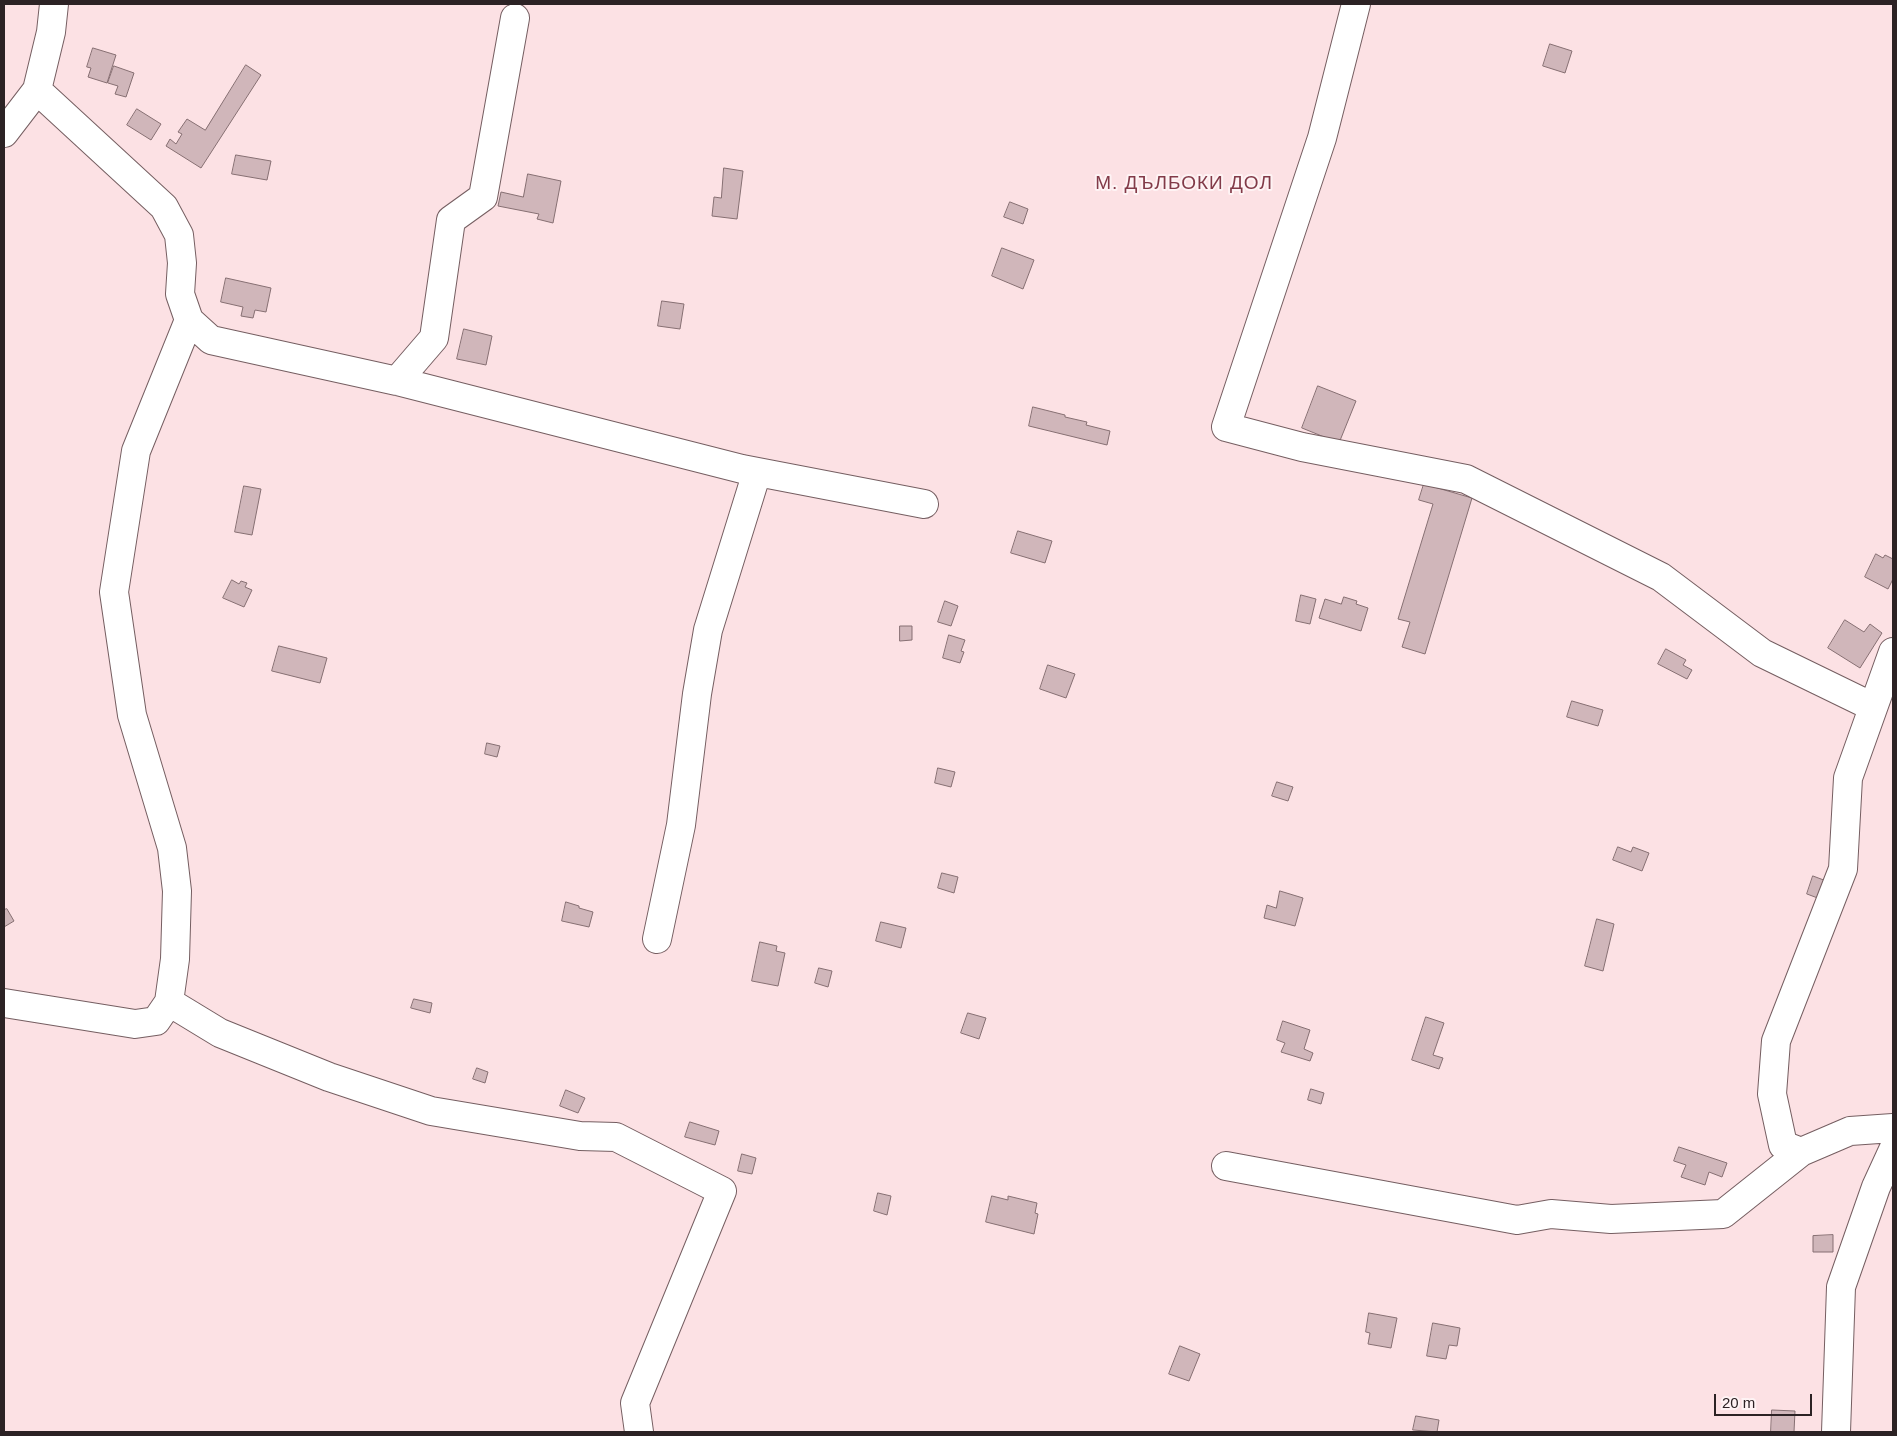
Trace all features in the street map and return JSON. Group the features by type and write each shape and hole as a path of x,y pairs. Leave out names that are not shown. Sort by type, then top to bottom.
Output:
{"street":[{"path":"4,133 37,90 52,32 54,4"},
{"path":"1356,4 1322,138 1226,427 1302,447 1466,479 1661,577 1762,653 1873,707"},
{"path":"397,381 434,338 451,220 483,197 515,18"},
{"path":"37,90 164,207 180,234 182,263 180,294 189,320 211,340 397,381 757,472 924,504"},
{"path":"4,1003 135,1024 156,1022 169,1002 175,959 176,882 172,848 132,715 114,592 136,450 189,320"},
{"path":"657,939 681,825 697,694 708,630 757,472"},
{"path":"1802,1152 1783,1145 1781,1137 1772,1094 1776,1041 1843,869 1848,778 1893,652"},
{"path":"169,1002 220,1033 329,1077 430,1111 580,1136 616,1137 722,1191 635,1403 639,1432"},
{"path":"1226,1166 1517,1220 1551,1214 1611,1219 1723,1214 1802,1152 1850,1132 1893,1128"},
{"path":"1836,1432 1841,1287 1876,1187 1893,1150"}],"building":[{"path":"1550,44 1572,51 1565,73 1543,66"},
{"path":"93,48 116,55 107,83 88,77 91,68 87,67"},
{"path":"246,65 261,75 201,168 166,146 170,139 176,144 182,134 178,132 187,119 205,130"},
{"path":"114,66 134,73 126,97 115,94 118,86 108,83"},
{"path":"137,109 161,124 151,140 127,125"},
{"path":"236,155 271,161 267,180 232,174"},
{"path":"724,168 743,171 737,219 712,216 714,197 721,198"},
{"path":"528,174 561,181 553,223 537,219 539,214 498,206 501,192 523,197"},
{"path":"1010,202 1028,209 1023,224 1004,217"},
{"path":"1002,248 1034,260 1023,289 992,276"},
{"path":"226,278 271,288 266,312 255,310 253,318 241,316 243,307 221,302"},
{"path":"662,301 684,304 680,329 658,326"},
{"path":"464,329 492,336 486,365 457,359"},
{"path":"1318,386 1356,401 1339,443 1302,428"},
{"path":"1033,407 1065,415 1065,417 1087,422 1086,425 1110,431 1107,445 1029,426"},
{"path":"1424,484 1472,498 1425,654 1402,647 1410,622 1398,619 1433,504 1419,500"},
{"path":"244,486 261,489 252,535 235,532"},
{"path":"1018,531 1052,541 1045,563 1011,553"},
{"path":"1876,554 1883,558 1885,555 1893,559 1893,579 1888,589 1865,577"},
{"path":"232,580 239,584 241,581 247,583 245,587 252,590 244,607 223,598"},
{"path":"1301,595 1316,599 1310,624 1296,621"},
{"path":"1344,597 1357,601 1356,604 1368,608 1361,631 1319,618 1325,599 1341,604"},
{"path":"945,601 958,606 951,626 938,622"},
{"path":"1845,620 1864,632 1870,624 1882,633 1860,668 1828,648"},
{"path":"900,626 912,626 912,640 900,641"},
{"path":"949,635 965,640 961,651 964,652 960,663 943,658"},
{"path":"279,646 327,658 320,683 272,671"},
{"path":"1666,649 1686,660 1683,665 1692,670 1687,679 1658,664"},
{"path":"1048,665 1075,674 1066,698 1040,689"},
{"path":"1572,701 1603,710 1598,726 1567,717"},
{"path":"487,743 500,746 497,757 485,754"},
{"path":"938,768 955,772 951,787 935,783"},
{"path":"1277,782 1293,787 1288,801 1272,796"},
{"path":"1618,847 1631,852 1633,847 1649,853 1642,871 1613,860"},
{"path":"942,873 958,877 954,893 938,888"},
{"path":"1813,876 1829,882 1823,900 1807,894"},
{"path":"1280,891 1303,898 1295,926 1264,918 1267,905 1276,908"},
{"path":"566,902 593,912 589,927 562,921"},
{"path":"7,909 14,921 4,927 4,910"},
{"path":"1597,919 1614,924 1603,971 1585,966"},
{"path":"881,922 906,928 901,948 876,941"},
{"path":"760,942 777,946 776,951 785,953 778,986 752,981"},
{"path":"819,968 832,971 828,987 815,983"},
{"path":"414,999 432,1003 430,1013 411,1008"},
{"path":"968,1013 986,1018 979,1039 961,1033"},
{"path":"1426,1017 1444,1023 1433,1055 1443,1058 1439,1069 1412,1060"},
{"path":"1283,1021 1310,1030 1304,1049 1313,1053 1310,1061 1281,1052 1285,1043 1277,1040"},
{"path":"477,1068 488,1072 485,1083 473,1079"},
{"path":"1311,1089 1324,1093 1321,1104 1308,1100"},
{"path":"566,1090 585,1098 578,1113 560,1106"},
{"path":"690,1122 719,1131 715,1145 685,1137"},
{"path":"1679,1147 1727,1163 1722,1177 1709,1172 1705,1185 1681,1177 1686,1165 1674,1161"},
{"path":"742,1154 756,1158 752,1174 738,1171"},
{"path":"878,1193 891,1196 887,1215 874,1211"},
{"path":"992,1196 1008,1200 1008,1196 1037,1203 1035,1213 1038,1214 1034,1234 986,1222"},
{"path":"1833,1235 1833,1252 1813,1252 1813,1236"},
{"path":"1369,1313 1397,1318 1391,1348 1368,1344 1370,1333 1366,1332"},
{"path":"1433,1323 1460,1328 1457,1346 1449,1345 1446,1359 1427,1356"},
{"path":"1180,1346 1200,1354 1189,1381 1169,1374"},
{"path":"1772,1410 1795,1411 1794,1432 1771,1432"},
{"path":"1416,1416 1439,1420 1437,1432 1413,1430"}],"district":[{"name":"М. ДЪЛБОКИ ДОЛ","path":"1184,184"}]}
